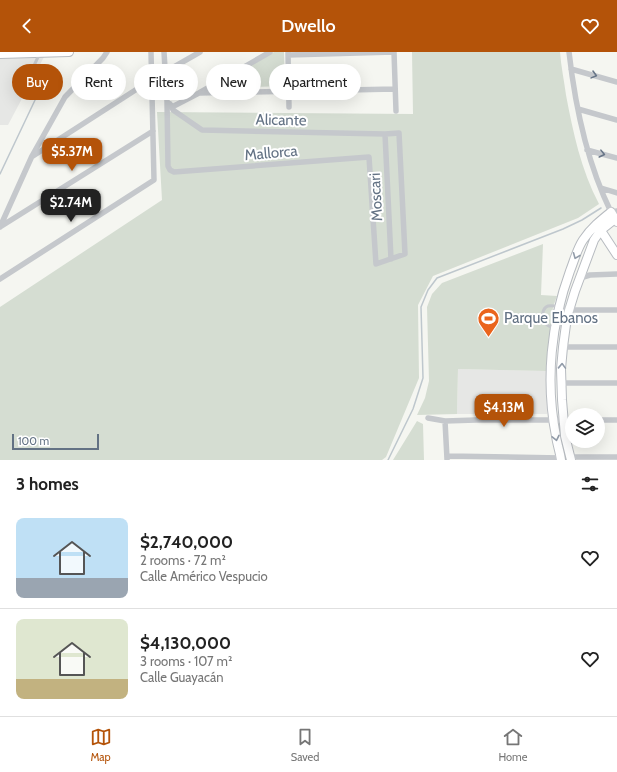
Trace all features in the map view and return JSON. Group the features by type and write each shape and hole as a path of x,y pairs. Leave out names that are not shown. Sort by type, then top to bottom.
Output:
{"street":[{"path":"0,54 69,52"},
{"path":"0,227 32,156 66,94 103,58 107,52"},
{"path":"151,52 151,64"},
{"path":"164,52 165,64"},
{"path":"180,64 200,52"},
{"path":"172,107 270,52"},
{"path":"288,64 288,54 394,52 396,111"},
{"path":"445,421 447,458 561,459 553,420 551,401 551,369 558,307 564,286 582,241 591,230 599,227 615,216 606,203 587,150 568,52"},
{"path":"571,69 617,82"},
{"path":"361,90 395,89"},
{"path":"32,156 134,91"},
{"path":"199,93 269,91"},
{"path":"0,279 154,179 152,100"},
{"path":"289,100 289,107"},
{"name":"Alicante","path":"167,101 173,110 202,130 385,134 399,133 405,254 391,259"},
{"name":"Mallorca","path":"167,101 168,166 170,170 174,172 369,157 376,264 391,259"},
{"path":"578,109 617,120"},
{"path":"0,227 153,132"},
{"name":"Moscari","path":"385,134 391,259"},
{"path":"587,150 617,158"},
{"path":"601,188 617,193"},
{"path":"599,227 617,255"},
{"path":"599,227 569,310 563,347 563,420 570,459 617,457"},
{"path":"580,278 590,275 617,274"},
{"path":"558,307 569,310 617,310"},
{"path":"563,347 617,347"},
{"path":"562,383 617,383"},
{"path":"428,418 445,421 563,420"},
{"path":"605,420 617,420"}],"lane":[{"path":"35,64 40,53"},
{"path":"555,329 548,326 542,318 545,309 548,306 553,305 558,307"}],"shaded area":[{"path":"274,52 284,52 284,64 269,64 269,86 261,87 261,64 253,64"},
{"path":"412,52 560,52 566,95 575,137 587,178 599,204 578,218 433,276 418,305 419,378 386,457 382,460 0,460 0,307 162,200 157,112 413,114"},
{"path":"44,57 40,64 12,64 12,100 21,100 8,125 0,125 0,58"},
{"name":"Parque Ebanos","path":"543,244 541,295 557,296 553,307 546,371 458,369 457,414 417,415 425,398 429,381 427,307 432,294 442,283"},
{"path":"458,369 546,371 547,414 457,414"},
{"path":"417,421 423,424 424,460 393,460"}],"waterway":[{"path":"0,174 35,100"},
{"path":"388,460 413,409 423,378 421,307 428,290 437,278 563,229 582,220 601,208"}],"place":[{"name":"Parque Ebanos","path":"489,338"}]}
